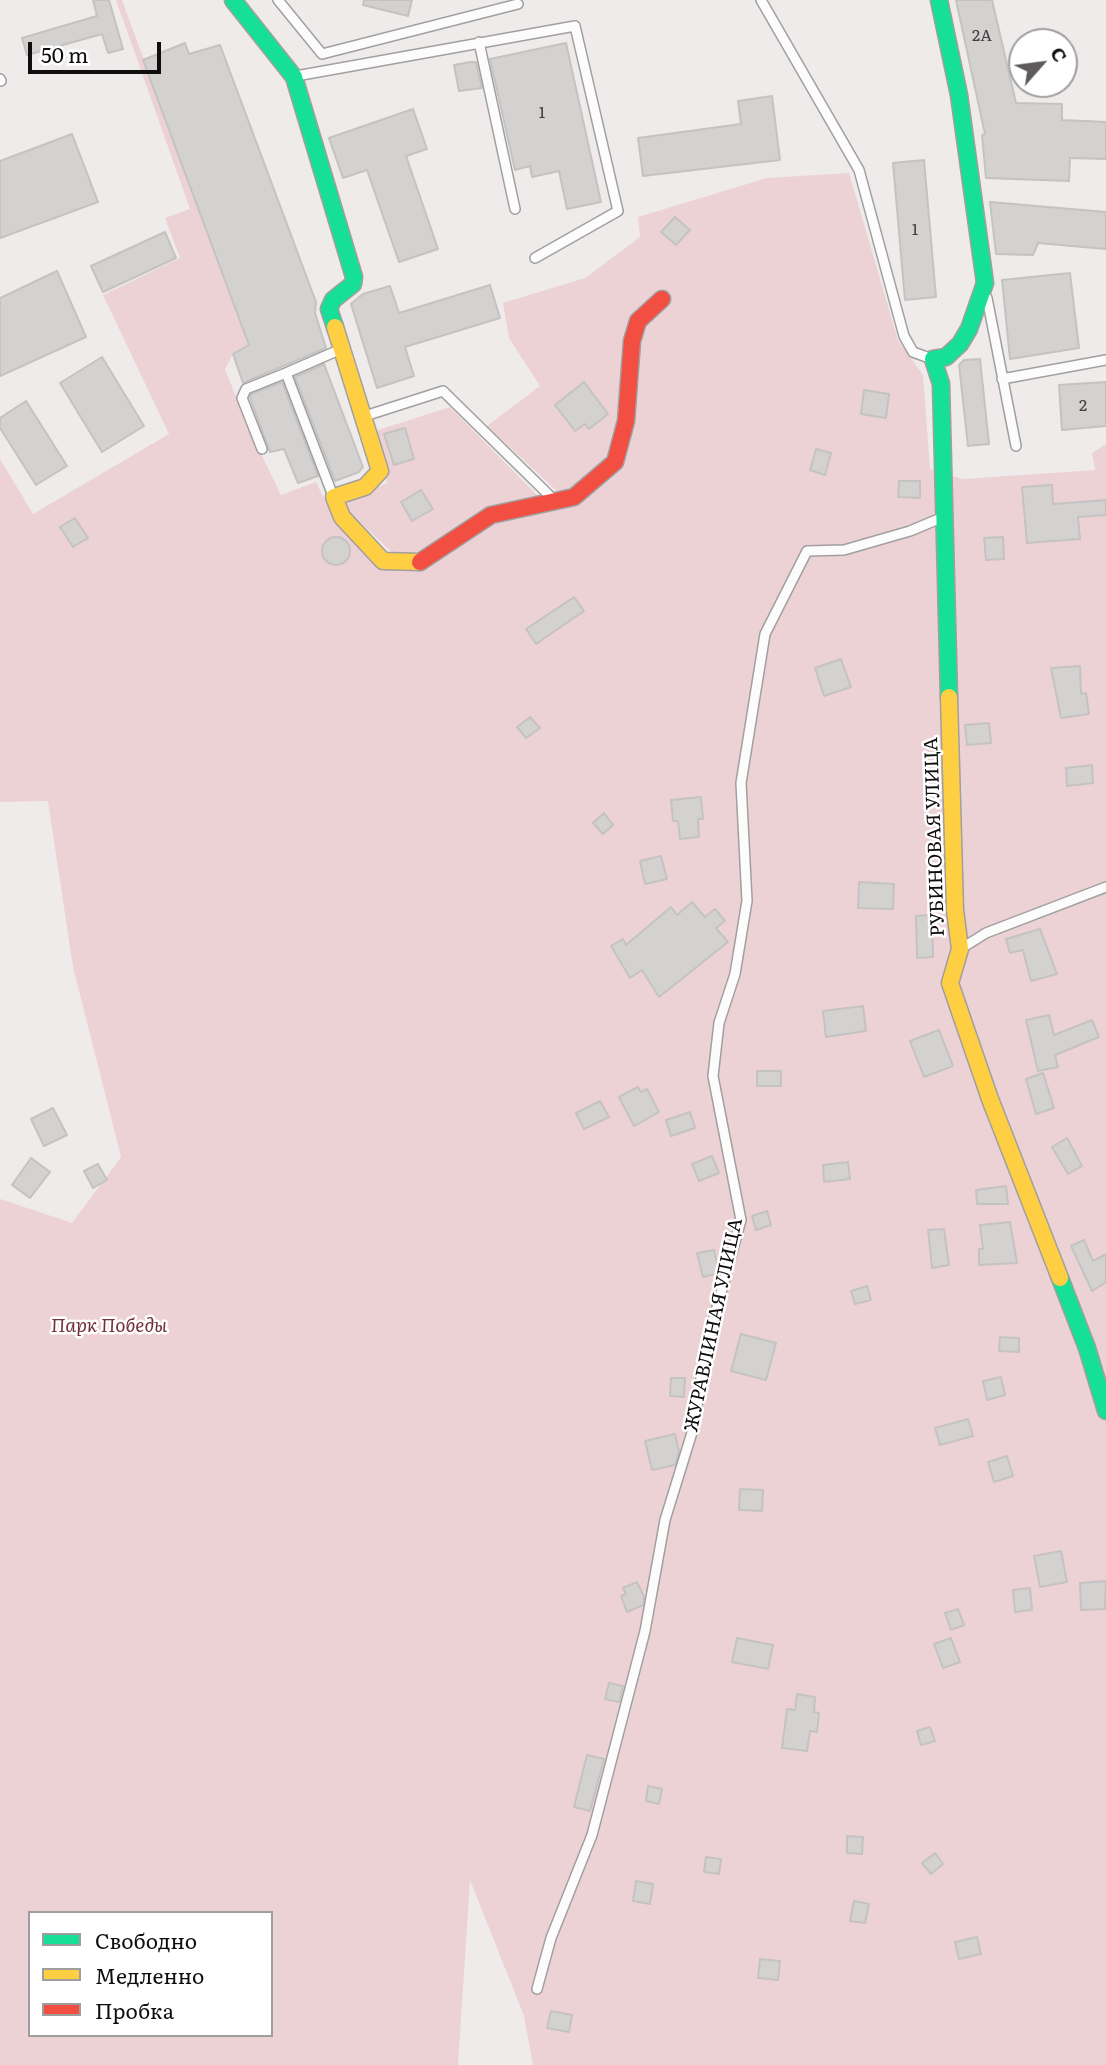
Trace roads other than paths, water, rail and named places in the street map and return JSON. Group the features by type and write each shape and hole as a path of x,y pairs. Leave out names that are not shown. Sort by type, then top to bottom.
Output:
{"street":[{"path":"233,0 294,76 354,277 353,284 333,300 329,309 380,471 365,487 334,497 342,517 383,561 416,564 491,515 557,503 574,497 615,462 626,421 632,341 638,321 662,299"},
{"path":"933,359 947,357 960,344 969,329 985,283 959,95 939,0"},
{"name":"РУБИНОВАЯ УЛИЦА","path":"933,359 941,384 955,910 960,948 950,983 990,1099 1092,1349 1106,1411"}],"lane":[{"path":"278,0 322,54 519,4"},
{"path":"761,0 859,170 904,336 913,352 933,359"},
{"path":"294,76 575,26 618,211 536,258"},
{"path":"479,42 515,208"},
{"path":"985,283 1016,446"},
{"path":"262,449 242,398 246,389 342,349"},
{"path":"1002,379 1106,360"},
{"path":"286,373 334,497"},
{"path":"363,413 368,415 443,391 557,503"},
{"name":"ЖУРАВЛИНАЯ УЛИЦА","path":"537,1989 551,1938 592,1835 645,1631 665,1520 694,1426 705,1351 741,1220 713,1076 719,1023 735,974 747,901 741,783 765,634 807,551 844,550 910,531 945,516"},
{"path":"960,948 986,933 1106,887"}],"park label":[{"name":"Парк Победы","path":"109,1326"}]}
